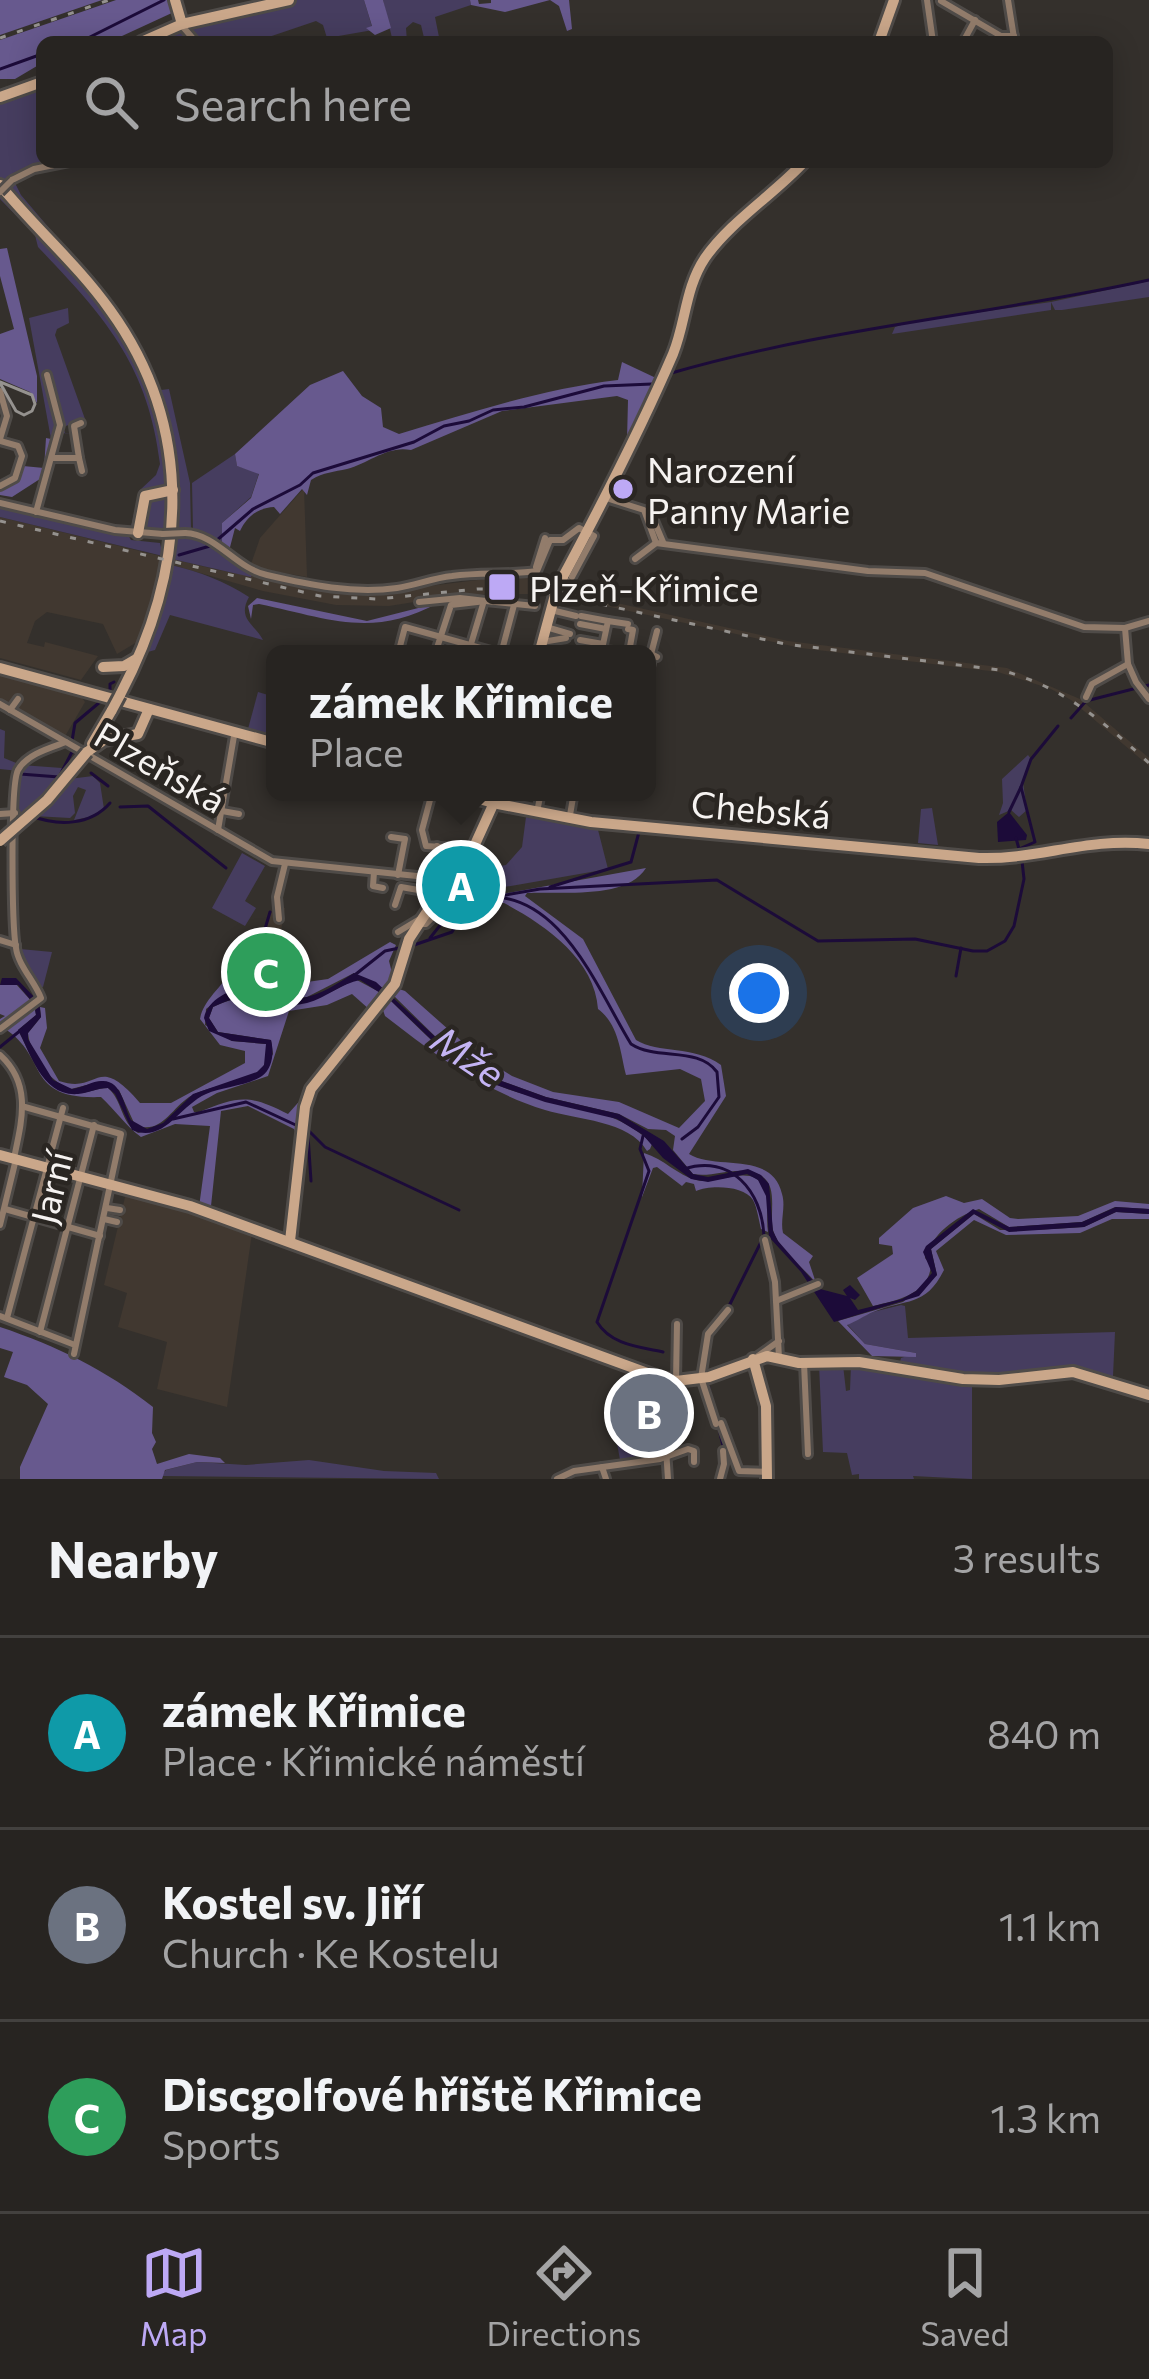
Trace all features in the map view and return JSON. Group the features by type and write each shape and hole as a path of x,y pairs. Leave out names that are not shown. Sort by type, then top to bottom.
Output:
{"street":[{"path":"175,0 191,36"},
{"path":"157,36 182,24 289,0"},
{"path":"881,36 894,0"},
{"path":"928,0 932,36"},
{"path":"996,0 1009,2 1014,36"},
{"path":"942,3 1002,36"},
{"path":"966,36 975,20"},
{"path":"0,97 36,84"},
{"path":"0,841 47,800 90,750 141,652 168,568 172,490 162,421 131,343 94,289 4,186 39,168"},
{"path":"543,645 562,584 675,349 687,296 700,265 714,246 798,168"},
{"path":"38,512 60,425 47,375"},
{"path":"0,391 0,440 18,446 22,454 17,476 0,486"},
{"path":"81,424 74,426 82,471"},
{"path":"52,458 79,458"},
{"path":"138,533 145,496 172,490"},
{"path":"605,498 646,510 661,544"},
{"path":"0,503 138,533 203,536 253,571 339,589 380,590 449,576 538,570 548,536 568,538 576,527 587,532"},
{"path":"635,559 661,544 868,571 926,573 1084,627 1125,628 1149,621"},
{"path":"536,567 544,551"},
{"path":"562,584 598,594"},
{"path":"419,602 460,598 484,603"},
{"path":"471,645 484,603"},
{"path":"438,645 451,605 536,606"},
{"path":"503,645 514,605"},
{"path":"551,610 628,626 633,630 630,645"},
{"path":"603,645 607,625"},
{"path":"546,627 568,636 551,645"},
{"path":"400,645 405,628 458,645"},
{"path":"1125,628 1128,664 1149,699"},
{"path":"654,645 657,632"},
{"path":"580,640 591,645"},
{"path":"89,692 94,674 103,667 130,664 141,652"},
{"path":"1086,698 1092,684 1128,664"},
{"path":"103,667 120,674 121,691"},
{"path":"0,668 266,741"},
{"path":"10,710 18,700"},
{"name":"Plzeňská","path":"0,704 272,861 436,878"},
{"path":"90,750 117,737 140,733 149,709"},
{"path":"111,713 105,732 117,737"},
{"path":"218,830 233,736"},
{"name":"Plzeňská","path":"15,813 19,768 40,752 66,742"},
{"path":"430,801 422,835 426,846 474,849"},
{"path":"436,878 474,849 495,801"},
{"name":"Chebská","path":"498,801 569,819 979,857 1106,840 1149,844"},
{"path":"536,814 539,801"},
{"path":"569,819 572,801"},
{"path":"222,811 239,814"},
{"path":"0,814 15,813 16,945 41,996 0,1029"},
{"path":"391,837 405,839 398,875"},
{"path":"290,1241 311,1089 395,984 405,938 419,922 436,878 437,846"},
{"path":"279,919 277,897 285,864"},
{"path":"330,880 332,868"},
{"path":"374,872 373,886 383,888"},
{"path":"412,888 414,876"},
{"path":"395,905 401,887 430,892"},
{"path":"419,922 426,924 434,916"},
{"path":"0,940 16,945"},
{"path":"0,1225 25,1107 16,1076 1,1055"},
{"path":"25,1107 62,1112 122,1134 75,1350 4,1317 62,1112"},
{"name":"Jarní","path":"40,1332 94,1125"},
{"path":"0,1155 203,1210 676,1381 704,1378 757,1357 779,1341"},
{"path":"107,1208 120,1210"},
{"path":"5,1209 100,1236"},
{"path":"104,1220 117,1222"},
{"path":"765,1240 772,1263 780,1356"},
{"path":"776,1301 818,1284"},
{"path":"728,1310 708,1334 704,1378 739,1471 767,1476 766,1406 757,1357"},
{"path":"668,1479 663,1405 676,1381 677,1324"},
{"path":"757,1357 780,1356 804,1363 859,1362 982,1380 1073,1372 1149,1395"},
{"path":"804,1363 808,1454"},
{"path":"557,1479 690,1449 694,1462"},
{"path":"720,1479 723,1451"},
{"path":"636,1464 639,1479"},
{"path":"602,1467 606,1479"}],"shaded area":[{"path":"0,0 102,0 0,35"},
{"path":"116,0 171,0 174,12 122,36 36,36 36,67 15,79 0,79 0,40"},
{"path":"289,0 364,0 373,30 326,36 316,21 272,36 154,36"},
{"path":"364,0 383,0 391,28 375,35 366,28 372,26"},
{"path":"383,0 470,0 471,5 435,17 439,36 424,36 421,25 413,22 406,28 407,36 392,36"},
{"path":"470,0 479,4 550,0 505,12 471,5"},
{"path":"550,0 569,0 572,29 567,31 559,6"},
{"path":"36,84 36,168 50,168 15,183 111,301 161,390 169,389 190,483 191,530 175,530 172,459 134,346 0,183 0,97"},
{"path":"0,189 91,289 142,372 157,418 169,483 149,491 136,526 131,527 139,491 160,464 134,370 103,320 0,199"},
{"path":"7,248 37,376 37,403 30,392 0,379 0,334 14,329 0,276 0,249"},
{"path":"1149,281 1149,297 1062,310 1055,310 1051,302"},
{"path":"1051,302 1051,310 892,334 895,327 910,322"},
{"path":"68,308 69,323 55,335 85,419 63,427 65,433 74,434 62,433 61,428 51,439 29,318"},
{"path":"622,362 656,378 627,440 628,400 617,396 502,411 411,450 386,452 316,477 307,495 302,489 280,514 274,507 263,509 240,531 235,528 229,551 222,542 222,523 251,498 259,474 237,466 235,454 310,385 343,371 362,396 381,408 383,427 399,434 535,395 618,380"},
{"path":"46,438 51,439 43,477 12,497 0,495 23,466 44,468"},
{"path":"235,454 237,466 259,473 251,497 222,523 228,553 210,536 193,530 192,483"},
{"path":"304,488 307,577 250,567 260,538"},
{"path":"168,494 165,530 145,530 146,498"},
{"path":"0,505 128,535 131,540 160,543 163,556 0,517"},
{"path":"0,517 214,569 319,589 373,593 518,575 608,601 788,641 1007,668 1080,699 1149,758 1149,766 1071,700 998,672 801,648 550,594 465,594 389,606 336,605 263,591 162,562 153,603 137,642 117,654 103,624 47,612 35,621 27,643 44,647 45,642 98,656 81,680 0,658"},
{"path":"175,536 206,540 253,573 251,577 172,559"},
{"path":"171,565 249,597 246,616 263,640 170,615 155,650 144,653 161,611"},
{"path":"257,598 367,621 438,603 414,614 370,623 259,604 253,605 251,619 248,606"},
{"path":"0,671 78,692 85,702 64,738 0,702"},
{"path":"258,692 266,694 266,734 248,729"},
{"path":"0,729 5,731 4,758 21,765 62,768 28,815 17,814 19,771 0,769"},
{"path":"1028,755 1031,759 1023,783 1027,810 1019,817 1011,810 999,815 1002,779"},
{"path":"93,776 100,783 104,809 94,816 74,820 86,790 78,787 70,818 34,816 69,779"},
{"path":"932,808 938,845 918,843 921,809"},
{"path":"1009,812 1026,840 998,842 997,822"},
{"path":"526,817 597,826 608,869 476,892 471,871 506,865 522,847"},
{"path":"242,853 265,866 245,901 256,908 245,926 212,908"},
{"path":"646,868 637,878 609,889 525,896 583,939 636,1040 721,1065 726,1096 689,1154 755,1166 776,1180 783,1199 783,1233 813,1256 809,1262 816,1283 776,1237 771,1192 760,1175 743,1171 693,1174 673,1150 675,1136 666,1130 648,1129 619,1114 546,1097 496,1079 443,1044 392,994 405,991 475,1053 512,1076 553,1092 619,1102 679,1128 705,1101 701,1079 680,1069 626,1075 615,1031 598,1009 588,974 565,945 504,903 478,910 471,903"},
{"path":"275,907 285,908 279,942 282,951 261,946"},
{"path":"390,942 396,945 389,961 393,977 386,990 354,973 307,997 294,998 256,961 261,946 282,951 292,977 307,982 328,979"},
{"path":"257,946 282,951 286,971 307,986 294,998 246,989"},
{"path":"20,949 52,952 43,987 37,986"},
{"path":"247,968 246,989 225,994 206,1009 205,1025 232,1041 266,1044 264,1065 246,1078 189,1097 152,1127 135,1125 119,1090 102,1081 71,1089 48,1074 33,1051 28,1033 41,1017 40,1007 45,1008 47,1028 40,1048 59,1081 73,1084 106,1077 140,1103 171,1103 245,1063 245,1051 220,1045 200,1019 209,1000 232,971"},
{"path":"354,973 376,982 443,1044 496,1079 546,1097 619,1114 664,1141 693,1174 708,1177 748,1169 761,1175 769,1184 778,1241 820,1289 847,1296 843,1290 850,1285 860,1295 850,1298 858,1310 916,1291 932,1273 923,1252 926,1246 973,1209 1009,1227 1082,1222 1116,1207 1149,1209 1149,1214 1116,1212 1084,1227 1009,1232 974,1214 931,1249 937,1275 919,1296 834,1322 801,1272 769,1237 766,1196 758,1180 747,1174 708,1182 691,1179 643,1135 617,1119 494,1084 440,1048 388,998 360,980 307,1003 241,998 213,1007 209,1018 218,1032 271,1040 268,1069 256,1079 206,1094 162,1128 143,1133 132,1130 108,1088 66,1093 47,1081 18,1030 36,1015 34,1004 18,985 0,985 2,978 16,978 39,1002 41,1017 28,1039 53,1080 72,1089 109,1082 118,1089 131,1120 147,1129 163,1123 193,1094 257,1072 264,1065 266,1044 232,1041 209,1031 204,1018 217,999 248,988 302,998"},
{"path":"355,979 383,994 370,1010 352,994 327,1005 289,1011 268,1076 192,1107 199,1112 244,1100 288,1114 304,1096 298,1137 294,1129 248,1106 221,1111 211,1206 199,1207 210,1126 175,1124 141,1137 101,1097 76,1096 59,1091 47,1083 36,1066 46,1080 65,1092 108,1088 138,1133 151,1130 202,1095 260,1077 273,1054 271,1040 218,1032 209,1018 213,1007 246,998 279,1004 324,995"},
{"path":"15,983 34,1004 36,1015 18,1030 31,1057 16,1037 0,1026 5,1016 0,1014 0,985"},
{"path":"388,998 439,1047 481,1077 516,1092 619,1120 652,1144 650,1149 615,1127 545,1110 481,1082 385,1016 382,1007"},
{"path":"644,1153 696,1180 754,1177 766,1193 768,1232 761,1229 754,1203 742,1191 696,1191 694,1184 682,1186 657,1167 642,1197"},
{"path":"126,1193 252,1233 227,1407 157,1389 167,1342 118,1327 127,1293 104,1285"},
{"path":"946,1196 964,1203 982,1199 1018,1219 1078,1216 1115,1201 1149,1204 1149,1209 1115,1207 1082,1222 1009,1227 979,1209 953,1221 933,1241 925,1258 931,1265 925,1283 902,1298 873,1306 857,1278 893,1254 892,1246 879,1244 879,1238 913,1208"},
{"path":"1116,1212 1149,1214 1149,1219 1112,1219 1080,1233 1006,1235 974,1220 936,1251 944,1270 930,1291 847,1325 865,1344 916,1353 916,1357 872,1356 838,1321 903,1302 937,1275 931,1249 974,1214 1000,1230 1035,1230 1084,1227"},
{"path":"905,1306 908,1338 1115,1332 1113,1376 1111,1380 1087,1373 990,1378 899,1366 901,1358 916,1353 865,1344 847,1324"},
{"path":"0,1327 80,1360 153,1407 156,1442 152,1449 157,1464 189,1454 220,1458 225,1463 197,1462 165,1470 162,1479 20,1479 20,1467 48,1404 27,1385 4,1377 13,1352 0,1348"},
{"path":"819,1365 843,1365 846,1391 850,1390 851,1365 972,1383 972,1479 859,1479 859,1474 852,1475 847,1453 823,1452"},
{"path":"655,1431 659,1458 621,1465 616,1438"},
{"path":"309,1460 436,1473 439,1479 161,1476 166,1470 197,1462 246,1465"}],"waterway":[{"path":"92,36 164,0"},
{"path":"0,69 36,56"},
{"path":"668,374 847,333 1149,280"},
{"path":"216,541 253,509 300,485 313,473 414,442 493,410 524,407 604,386 652,384"},
{"path":"179,555 210,546"},
{"path":"110,693 114,682"},
{"path":"1071,718 1086,701 1149,685"},
{"path":"72,741 75,723 100,702"},
{"path":"1032,758 1058,726"},
{"path":"20,774 59,777 73,750 75,753"},
{"path":"1016,838 1019,849 1035,842 1021,787 1031,759"},
{"path":"91,773 108,786"},
{"path":"1009,812 1021,787"},
{"path":"31,816 73,822 93,816 110,803"},
{"path":"120,807 148,806 226,868"},
{"path":"0,817 12,818"},
{"path":"550,887 631,862 639,832"},
{"path":"500,896 540,889 717,880 818,941 915,939 987,951 1005,941 1014,926 1024,879 1022,861"},
{"path":"414,945 452,932 472,899 502,898 528,906 551,922 588,969 631,1044 699,1059 717,1072 719,1097 698,1127 682,1139"},
{"path":"430,938 457,904 469,900"},
{"path":"247,990 270,912"},
{"path":"356,974 385,951 404,947"},
{"path":"956,976 961,948"},
{"path":"0,1047 21,1030"},
{"path":"173,1119 246,1102 300,1127"},
{"path":"308,1130 325,1147 459,1210"},
{"path":"308,1136 311,1181"},
{"path":"643,1136 640,1149 649,1171 597,1322 618,1340 663,1352"},
{"path":"684,1169 701,1166 729,1172 741,1180 757,1204 764,1236 728,1308"},
{"path":"708,1384 724,1450"},
{"path":"724,1479 726,1460"}],"tram line":[{"path":"0,382 32,395 32,411 24,415 16,411 0,383"}],"railway":[{"path":"0,38 109,0"},
{"path":"0,521 320,596 377,599 477,589 535,590 785,644 1000,670 1043,685 1080,707 1149,763"}],"place":[{"name":"Narození Panny Marie","path":"623,489"},
{"name":"Plzeň-Křimice","path":"502,587"},
{"name":"zámek Křimice","path":"461,885"},
{"name":"Discgolfové hřiště Křimice","path":"266,972"},
{"name":"Kostel sv. Jiří","path":"649,1413"}],"water label":[{"name":"Mže","path":"469,1055"}]}
